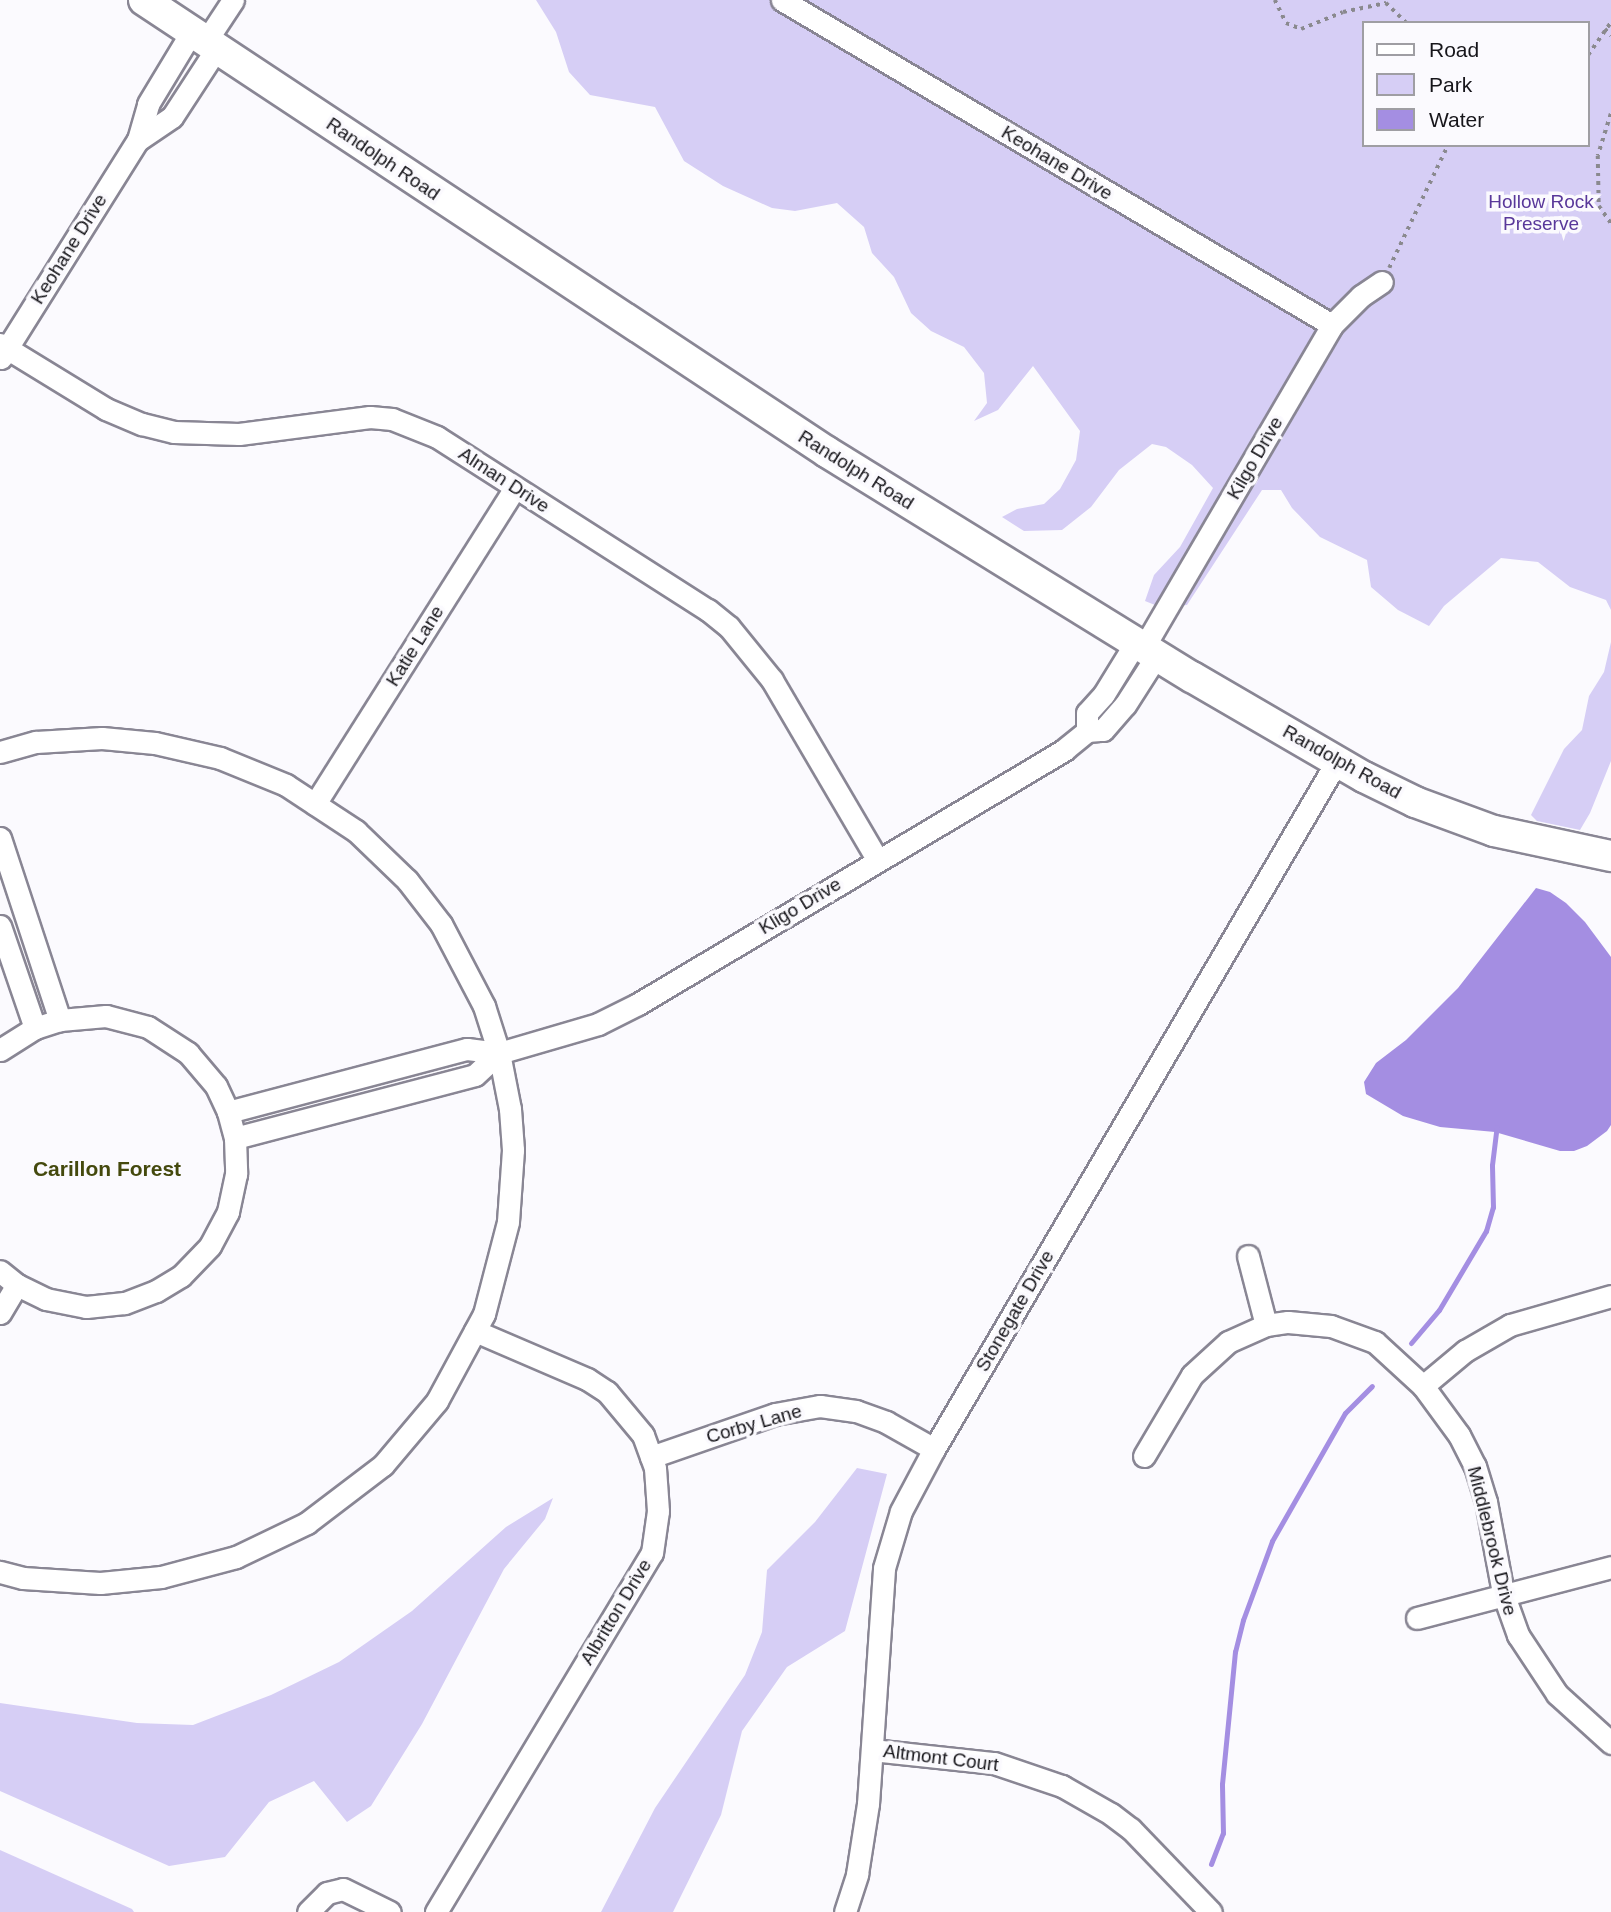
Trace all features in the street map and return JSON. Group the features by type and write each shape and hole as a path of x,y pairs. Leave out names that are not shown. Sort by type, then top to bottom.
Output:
{"street":[{"name":"Randolph Road","path":"144,0 827,452 1145,648 1337,761 1415,802 1457,819 1507,834 1611,856"},
{"name":"Keohane Drive","path":"2,350 138,140 148,104 205,40 233,0"},
{"name":"Keohane Drive","path":"782,0 1332,326"},
{"name":"Keohane Drive","path":"138,140 172,117 205,40"},
{"name":"Kilgo Drive","path":"1145,648 1332,326 1362,296 1382,282"},
{"name":"Alman Drive","path":"2,350 85,398 142,424 174,432 219,435 348,419 392,419 437,437 708,610 729,627 772,680 877,859"},
{"name":"Katie Lane","path":"315,804 515,488"},
{"name":"Kligo Drive","path":"228,1112 467,1049 499,1053 598,1024 638,1003 1065,749 1087,731 1103,730 1112,722 1145,648"},
{"path":"0,752 36,742 102,738 155,743 220,758 286,785 356,831 407,880 441,924 484,1006 499,1053 510,1109 513,1150 508,1222 484,1314 437,1401 383,1465 307,1523 236,1557 161,1577 100,1583 23,1578 0,1572"},
{"name":"Stonegate Drive","path":"845,1912 863,1845 884,1568 901,1511 934,1450 1337,761"},
{"path":"0,838 60,1020"},
{"path":"0,926 36,1028"},
{"path":"0,1050 36,1028 60,1020 106,1016 148,1027 188,1052 216,1086 228,1112 235,1138 236,1174 228,1212 210,1246 181,1276 156,1292 124,1303 86,1307 46,1299 17,1285 0,1271"},
{"name":"Kligo Drive","path":"235,1138 475,1075 499,1053"},
{"path":"1248,1256 1266,1325"},
{"path":"0,1312 17,1285"},
{"path":"1423,1386 1465,1351 1510,1325 1611,1296"},
{"name":"Middlebrook Drive","path":"1144,1457 1200,1366 1228,1342 1266,1325 1308,1322 1354,1332 1382,1348 1423,1386 1459,1434 1475,1466 1486,1502 1503,1593 1518,1635 1547,1681 1573,1712 1611,1743"},
{"name":"Albritton Drive","path":"436,1912 652,1553 658,1511 655,1468 643,1435 607,1392 587,1380 475,1331"},
{"name":"Corby Lane","path":"651,1457 775,1414 820,1406 856,1411 886,1422 934,1450"},
{"path":"1417,1618 1503,1593 1611,1567"},
{"name":"Altmont Court","path":"872,1750 995,1763 1062,1786 1111,1814 1131,1829 1210,1912"},
{"path":"308,1912 327,1893 343,1889 390,1912"}],"path":[{"path":"1275,0 1286,23 1301,29 1342,12 1386,3 1405,21"},
{"path":"1590,52 1611,22"},
{"path":"1605,29 1611,36"},
{"path":"1611,114 1598,156 1600,206 1611,223"},
{"path":"1382,282 1447,147"}],"green space":[{"name":"Hollow Rock Preserve","path":"536,0 1611,0 1611,610 1606,600 1570,587 1538,562 1501,558 1444,606 1429,626 1398,610 1371,587 1367,560 1320,537 1292,508 1281,490 1262,490 1187,605 1160,607 1145,601 1154,575 1180,547 1213,488 1192,465 1166,447 1152,444 1119,470 1091,507 1062,530 1024,531 1002,517 1017,509 1044,504 1060,489 1076,460 1080,431 1033,366 998,410 974,421 987,403 984,373 964,347 931,331 911,313 894,277 872,253 864,227 837,203 795,211 772,208 723,186 684,161 655,107 590,95 569,72 556,32"},
{"path":"1611,642 1611,761 1590,813 1580,830 1537,821 1531,815 1564,749 1582,730 1589,696 1604,672"},
{"path":"857,1468 887,1474 845,1631 787,1667 742,1731 721,1815 673,1912 601,1912 655,1808 745,1675 762,1632 767,1570 815,1522"},
{"path":"553,1498 545,1519 504,1569 422,1724 371,1806 347,1822 314,1781 269,1802 225,1857 169,1866 0,1791 0,1703 137,1723 193,1725 271,1695 339,1662 412,1611 506,1527"},
{"path":"0,1850 132,1909 134,1912 0,1912"}],"water":[{"path":"1536,888 1550,892 1566,903 1585,922 1611,957 1611,1125 1607,1131 1587,1146 1574,1151 1560,1151 1495,1132 1440,1127 1403,1116 1366,1094 1364,1082 1376,1063 1406,1040 1458,988"}],"waterway":[{"path":"1411,1343 1439,1310 1486,1231 1493,1207 1492,1165 1497,1127"},
{"path":"1211,1864 1223,1833 1222,1784 1235,1652 1243,1620 1272,1541 1345,1413 1372,1386"}],"district":[{"name":"Carillon Forest","path":"107,1169"}]}
